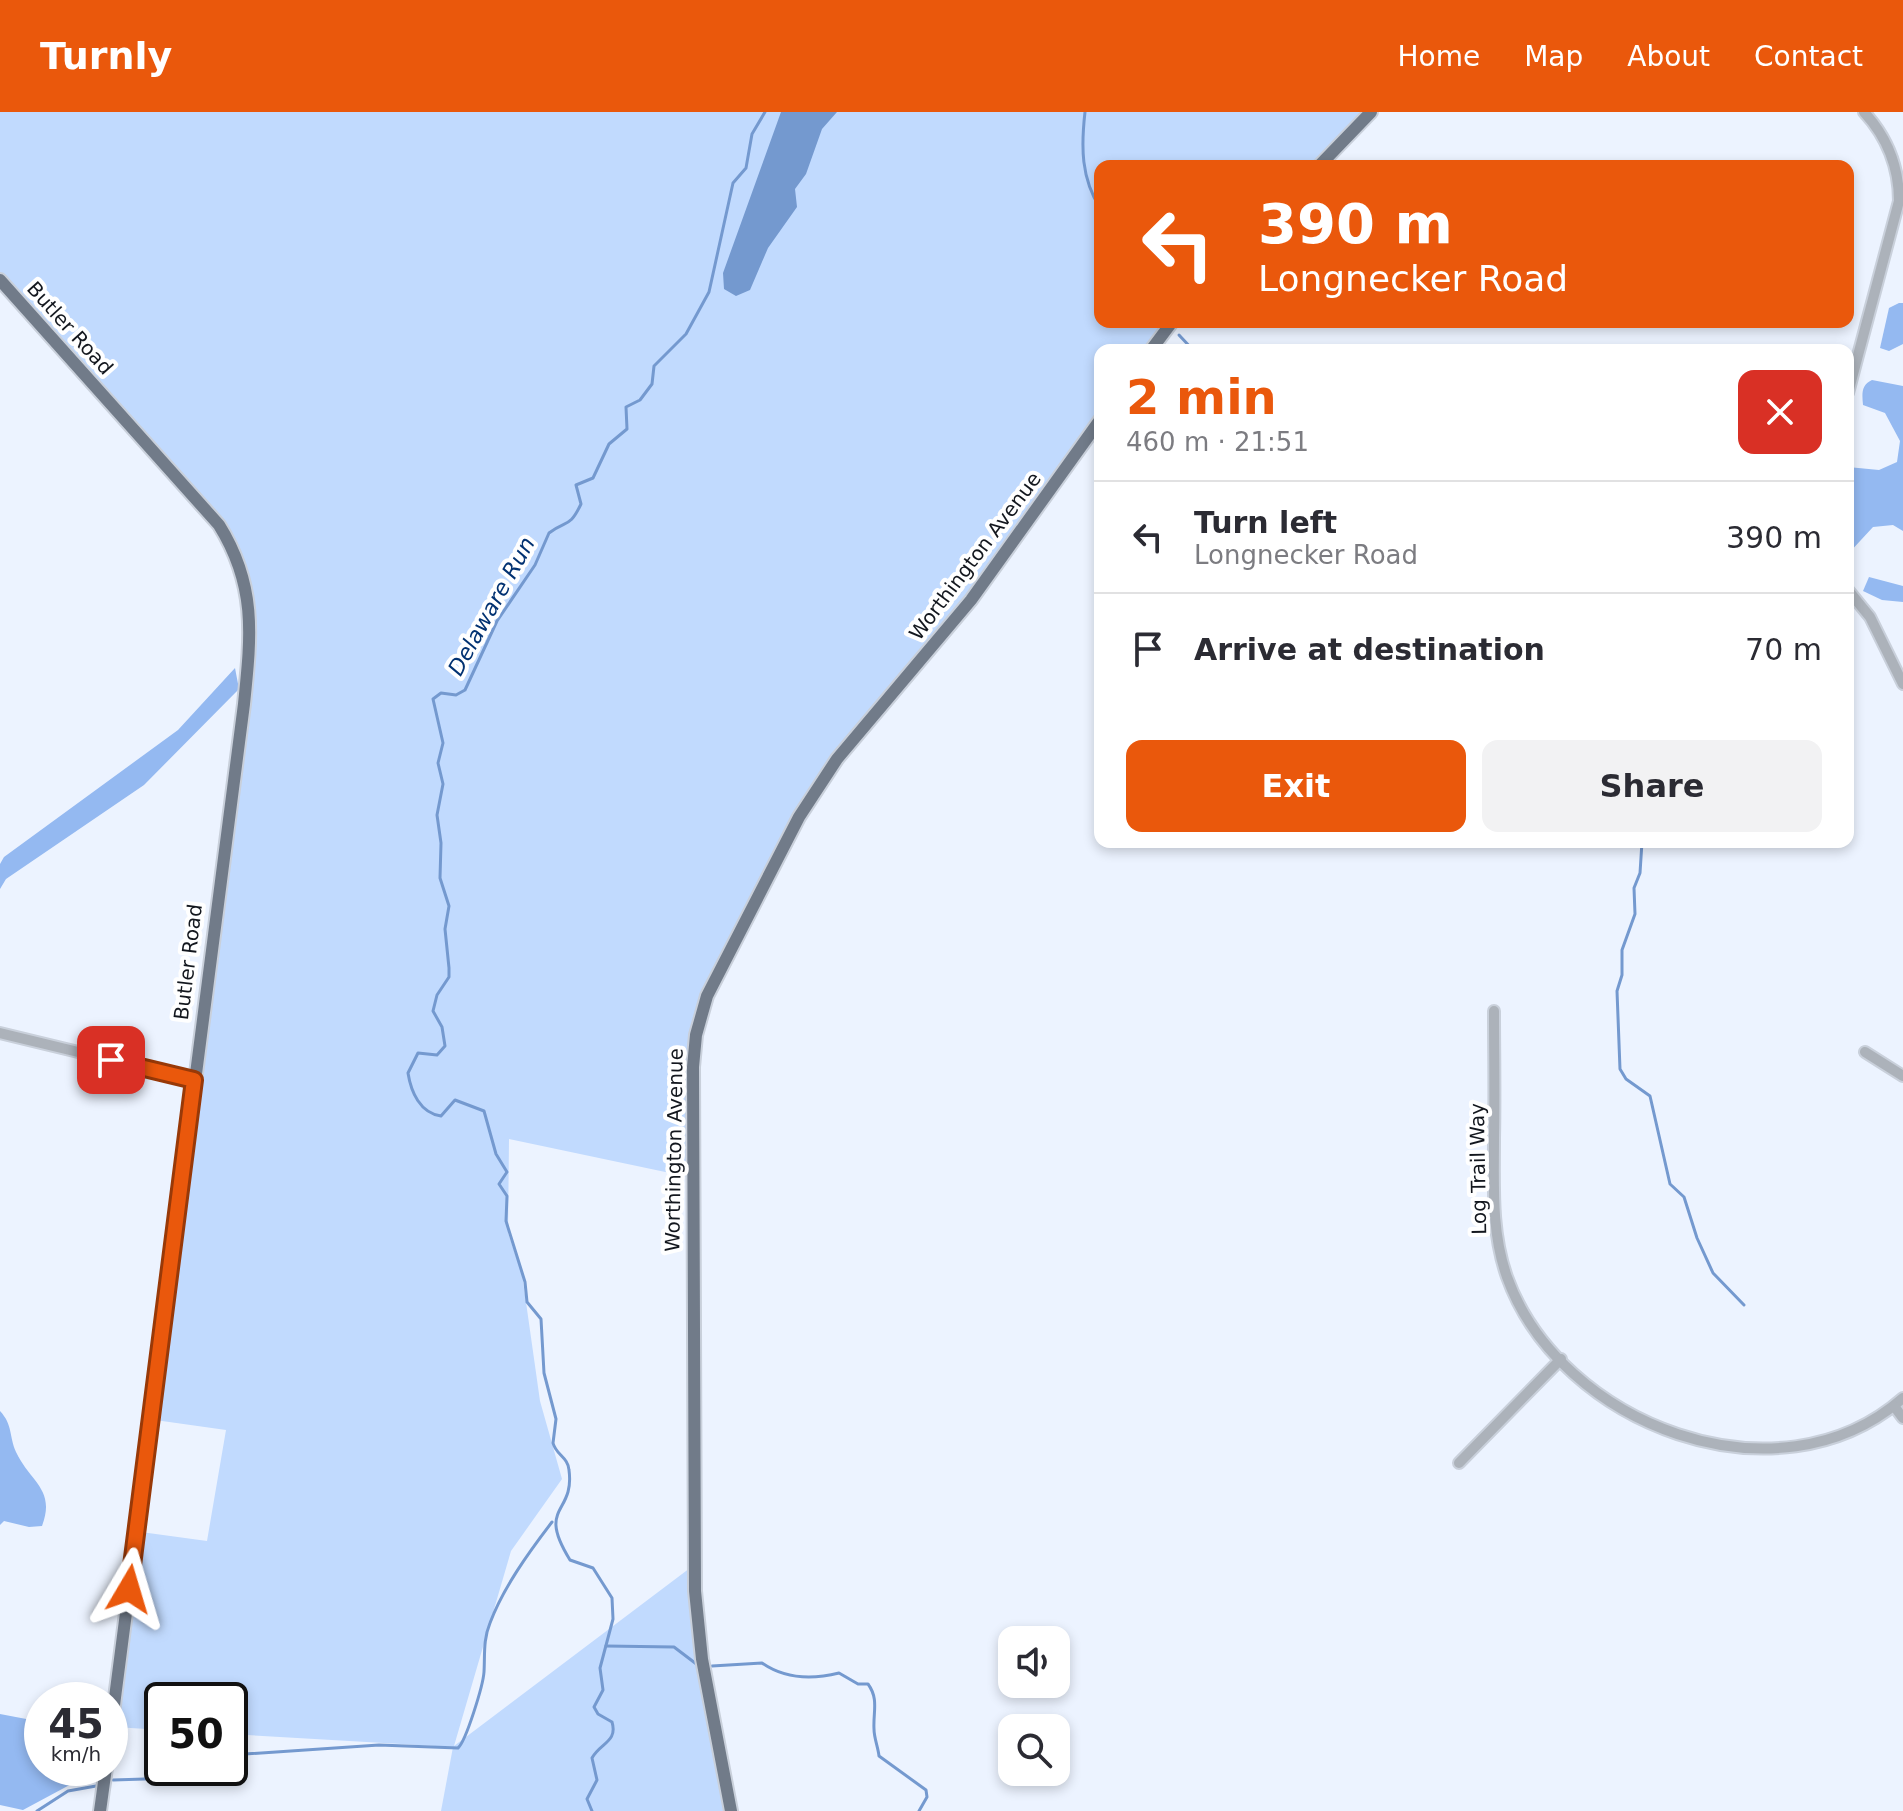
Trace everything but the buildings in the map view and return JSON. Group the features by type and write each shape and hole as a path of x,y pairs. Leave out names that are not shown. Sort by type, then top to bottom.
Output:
{"main road":[{"path":"1325,160 1371,112"},
{"name":"Butler Road","path":"0,280 213,518 230,544 246,584 251,630 117,1682"},
{"name":"Worthington Avenue","path":"731,1811 702,1659 695,1591 693,1080 698,1023 719,971 818,787 856,735 971,600 1094,428"},
{"path":"100,1811 103,1786"}],"street":[{"path":"1854,370 1899,201 1891,151 1864,112"},
{"path":"1854,598 1875,626 1903,684"},
{"name":"Log Trail Way","path":"1494,1011 1494,1197 1498,1246 1506,1275 1523,1311 1561,1359 1594,1393 1631,1416 1683,1435 1747,1448 1781,1449 1822,1442 1853,1431 1903,1398"},
{"path":"0,1033 194,1080"},
{"path":"1865,1052 1903,1076"},
{"path":"1459,1463 1561,1359"},
{"path":"1894,1406 1903,1418"}],"shaded area":[{"path":"0,112 1372,112 1325,160 1094,160 1094,328 1162,328 1150,344 1094,344 1094,421 986,573 811,794 701,1010 689,1177 509,1139 508,1233 522,1274 540,1401 562,1479 511,1551 454,1746 690,1568 726,1811 441,1811 453,1747 248,1735 248,1682 144,1682 144,1729 128,1728 128,1682 121,1682 141,1532 207,1541 226,1430 155,1420 253,654 237,547 0,278"},
{"path":"781,112 837,112 822,129 806,174 795,189 797,207 768,248 750,290 736,296 724,289 723,273"},
{"path":"1903,303 1903,344 1889,351 1880,348 1889,308"},
{"path":"1872,380 1903,386 1903,531 1893,525 1873,527 1854,548 1854,468 1879,470 1897,462 1900,441 1885,413 1863,405 1864,387"},
{"path":"1869,577 1903,586 1903,602 1882,600 1863,591"},
{"path":"235,668 239,689 144,785 6,879 0,889 0,864 4,857 178,730"},
{"path":"0,1411 9,1426 16,1452 44,1494 46,1503 42,1526 29,1527 4,1521 0,1525"},
{"path":"0,1714 24,1719 24,1786 68,1786 23,1810 0,1805"}],"waterway":[{"name":"Delaware Run","path":"592,1811 587,1799 597,1780 592,1758 613,1734 612,1722 598,1714 594,1707 603,1690 600,1668 613,1619 612,1598 593,1568 570,1560 556,1529 556,1519 567,1495 569,1470 553,1443 556,1419 544,1373 541,1319 527,1302 525,1282 506,1221 507,1196 499,1184 507,1172 496,1154 484,1111 455,1100 441,1116 427,1111 411,1087 408,1073 418,1053 437,1055 445,1046 442,1027 433,1011 437,995 449,977 445,929 449,906 440,878 441,843 437,815 443,784 438,763 443,743 433,699 441,693 456,695 465,690 497,621 535,565 549,533 577,512 581,504 576,485 593,478 609,444 627,429 626,407 640,400 652,384 654,366 686,334 709,292 733,183 746,168 752,134 765,112"},
{"path":"1085,112 1084,162 1094,197"},
{"path":"1179,335 1187,344"},
{"path":"1642,848 1640,873 1634,888 1635,914 1622,950 1622,975 1617,991 1620,1069 1626,1079 1650,1096 1670,1184 1684,1197 1697,1238 1713,1273 1744,1305"},
{"path":"248,1754 379,1745 458,1748 481,1689 486,1635 495,1610 517,1571 552,1522"},
{"path":"606,1646 674,1647 699,1666"},
{"path":"712,1666 762,1663 789,1675 818,1677 839,1673 858,1684 868,1684 874,1700 874,1732 879,1756 926,1790 927,1797 919,1811"},
{"path":"128,1780 144,1779"},
{"path":"37,1811 68,1791 96,1786"}],"route":[{"path":"111,1060 194,1080 129,1589"}]}
